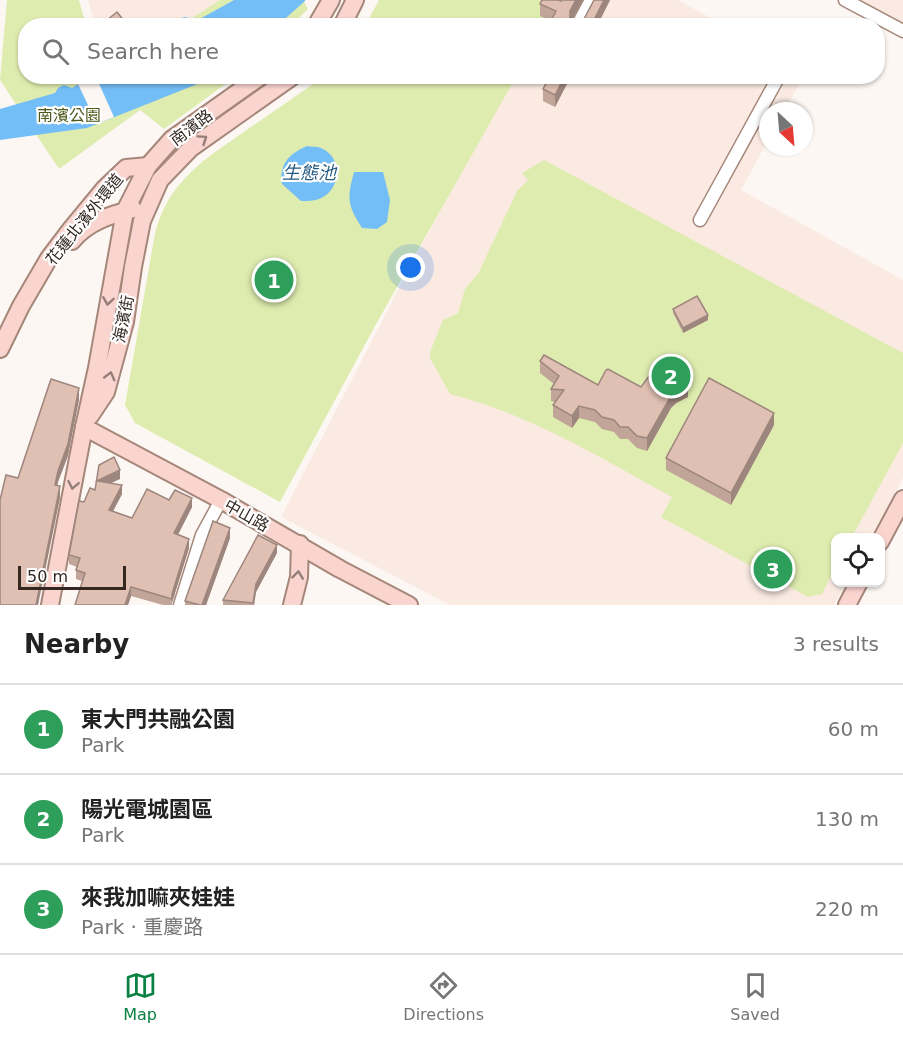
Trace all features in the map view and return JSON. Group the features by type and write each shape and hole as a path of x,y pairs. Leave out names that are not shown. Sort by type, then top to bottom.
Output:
{"main road":[{"path":"321,18 331,0"},
{"path":"346,18 355,0"},
{"name":"南濱路","path":"123,217 148,166 172,139 250,84"},
{"name":"南濱路","path":"148,205 160,180 190,148 282,84"},
{"name":"花蓮北濱外環道","path":"0,349 49,258 104,189 126,168 148,166"},
{"name":"花蓮北濱外環道","path":"32,289 80,232 103,218 123,217 148,205"},
{"name":"海濱街","path":"84,427 106,392 124,322 142,221 148,205"},
{"name":"海濱街","path":"50,605 97,368 123,217"},
{"name":"中山路","path":"84,427 221,500 340,569 408,605"},
{"path":"885,533 903,499"},
{"path":"292,605 299,577 300,544"},
{"path":"847,605 856,587"}],"street":[{"path":"581,18 591,0"},
{"path":"845,0 879,18"},
{"path":"885,21 903,31"},
{"path":"700,220 775,84"},
{"path":"180,605 202,535 221,500"}],"shaded area":[{"path":"88,0 234,0 202,18 94,18"},
{"path":"554,0 678,0 710,18 544,18"},
{"path":"859,0 903,0 903,24"},
{"path":"509,84 799,84 789,102 759,102 759,156 741,190 903,280 903,478 873,533 831,533 831,587 844,587 834,605 450,605 281,517 403,280"}],"green space":[{"name":"南濱公園","path":"7,0 79,0 84,18 18,18 18,84 225,84 164,129 140,110 59,169 0,80"},
{"path":"220,0 303,0 308,9 299,18 192,18"},
{"path":"379,0 559,0 549,18 369,18"},
{"path":"314,84 512,84 375,326 280,502 135,423 125,405 155,233 161,215 169,199 191,172 232,140"},
{"path":"544,160 903,353 903,443 854,533 831,533 831,576 822,594 808,597 661,517 672,497 564,438 508,413 450,394 430,358 430,352 443,320 458,313 465,289 478,274 517,191 528,180 522,173"}],"water":[{"path":"234,0 305,0 286,18 202,18"},
{"path":"79,84 197,84 87,128 0,140 0,109 55,93 64,85 72,88"},
{"name":"生態池","path":"307,146 319,147 329,153 337,168 337,176 335,184 324,196 316,200 301,201 282,184 281,177 284,165 290,156"},
{"name":"生態池","path":"354,172 383,172 390,200 387,222 377,229 362,228 353,213 350,188"}],"pier":[{"path":"78,84 99,84 114,117 97,124"}],"building":[{"path":"542,0 576,0 570,11 570,18 552,18 556,11 540,4"},
{"path":"594,0 604,0 595,18 585,18"},
{"path":"117,12 122,18 110,18"},
{"path":"546,84 561,84 555,95 543,89"},
{"path":"697,296 708,315 683,328 673,309"},
{"path":"544,355 598,385 608,369 641,387 652,372 674,359 688,385 671,396 647,438 637,436 628,427 620,427 614,420 602,417 595,410 579,406 572,416 553,405 564,390 551,389 559,376 540,361"},
{"path":"709,378 774,413 731,493 666,458"},
{"path":"51,379 79,388 68,444 55,485 60,486 36,605 0,605 0,500 6,475 18,478"},
{"path":"114,457 120,470 97,481 122,485 109,510 132,518 147,489 169,500 175,490 192,498 174,533 189,539 172,599 131,587 125,605 75,605 85,573 76,570 80,558 69,555 79,501 84,502 90,488 95,490 99,465"},
{"path":"213,521 230,528 202,605 200,605 185,601"},
{"path":"258,535 277,545 256,584 253,603 223,600"}],"place":[{"name":"東大門共融公園","path":"274,280"},
{"name":"陽光電城園區","path":"671,376"},
{"name":"來我加嘛夾娃娃","path":"773,569"}]}
